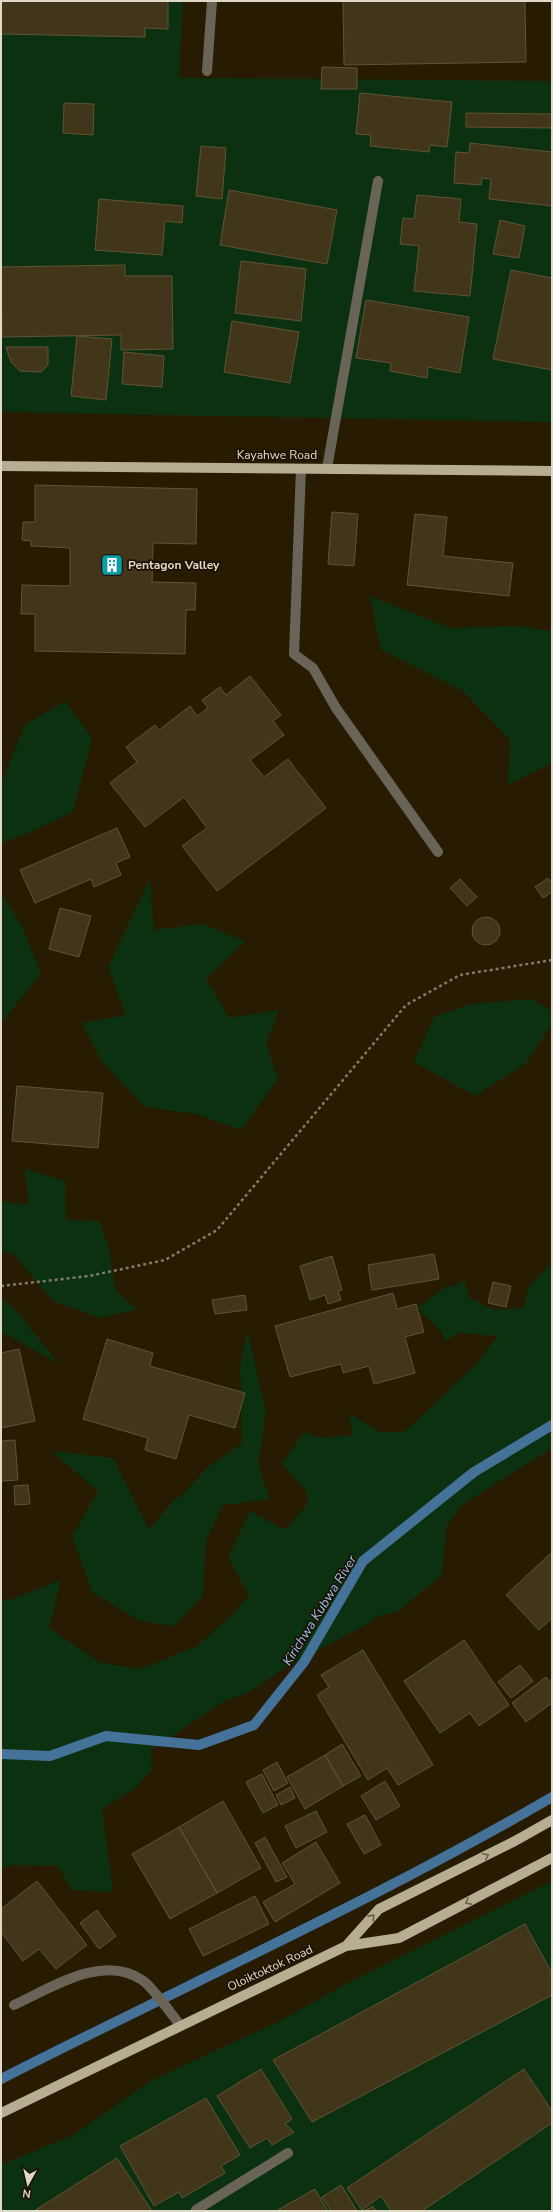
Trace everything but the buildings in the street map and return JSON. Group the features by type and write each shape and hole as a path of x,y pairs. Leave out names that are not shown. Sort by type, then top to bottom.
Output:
{"main road":[{"name":"Kayahwe Road","path":"1,466 552,471"},
{"path":"346,1946 379,1909 515,1841 552,1820"},
{"name":"Oloiktoktok Road","path":"1,2113 279,1977 301,1969 346,1946 399,1938 552,1858"}],"street":[{"path":"207,71 212,1"},
{"path":"327,468 378,181"},
{"path":"301,469 294,654 313,668 336,708 438,852"},
{"path":"14,2005 76,1977 101,1970 124,1970 144,1981 180,2025"},
{"path":"196,2211 288,2153"}],"path":[{"path":"1,1286 89,1276 165,1260 217,1230 406,1005 460,975 552,960"}],"green space":[{"path":"1,1 183,1 179,78 552,81 552,422 1,412"},
{"path":"370,596 450,628 518,626 552,631 552,763 508,785 510,740 464,692 381,650"},
{"path":"65,701 92,738 73,812 26,834 1,843 1,783 25,725"},
{"path":"150,879 154,930 202,924 245,941 206,979 229,1018 279,1010 266,1044 278,1079 241,1130 197,1114 145,1107 102,1062 82,1023 126,1015 108,967"},
{"path":"1,893 23,928 41,974 1,1023"},
{"path":"531,999 552,1011 552,1029 550,1027 525,1064 475,1096 414,1062 434,1017 470,1004"},
{"path":"25,1169 65,1181 66,1220 99,1221 109,1248 115,1289 136,1310 100,1318 53,1301 15,1256 1,1250 1,1202 29,1205"},
{"path":"552,1262 552,1448 462,1505 446,1527 442,1575 397,1612 375,1617 371,1622 285,1668 246,1694 226,1700 151,1750 152,1770 134,1789 102,1809 113,1892 72,1890 58,1866 13,1865 1,1868 1,1601 12,1599 61,1580 49,1628 101,1663 141,1669 197,1646 234,1613 249,1595 228,1558 250,1511 285,1530 308,1503 306,1491 282,1464 296,1443 296,1440 299,1439 305,1432 320,1438 353,1435 349,1413 381,1433 406,1431 476,1364 498,1336 460,1333 445,1341 441,1331 417,1308 448,1285 452,1287 464,1280 469,1297 493,1310 523,1308 529,1287"},
{"path":"1,1298 15,1309 59,1364 1,1331"},
{"path":"247,1330 266,1412 258,1464 270,1499 223,1505 206,1541 203,1596 174,1626 140,1621 93,1593 72,1537 98,1491 51,1451 113,1458 149,1530 172,1502 182,1495 208,1467 242,1443 240,1368"},
{"path":"552,1881 552,2211 1,2211 1,2165 73,2135 152,2080 280,2021 355,1979"}],"waterway":[{"name":"Kirichwa Kubwa River","path":"1,1754 50,1756 106,1736 199,1745 254,1725 304,1662 363,1561 474,1472 552,1425"},
{"path":"1,2079 417,1872 552,1797"}],"place":[{"name":"Pentagon Valley","path":"112,565"}]}
